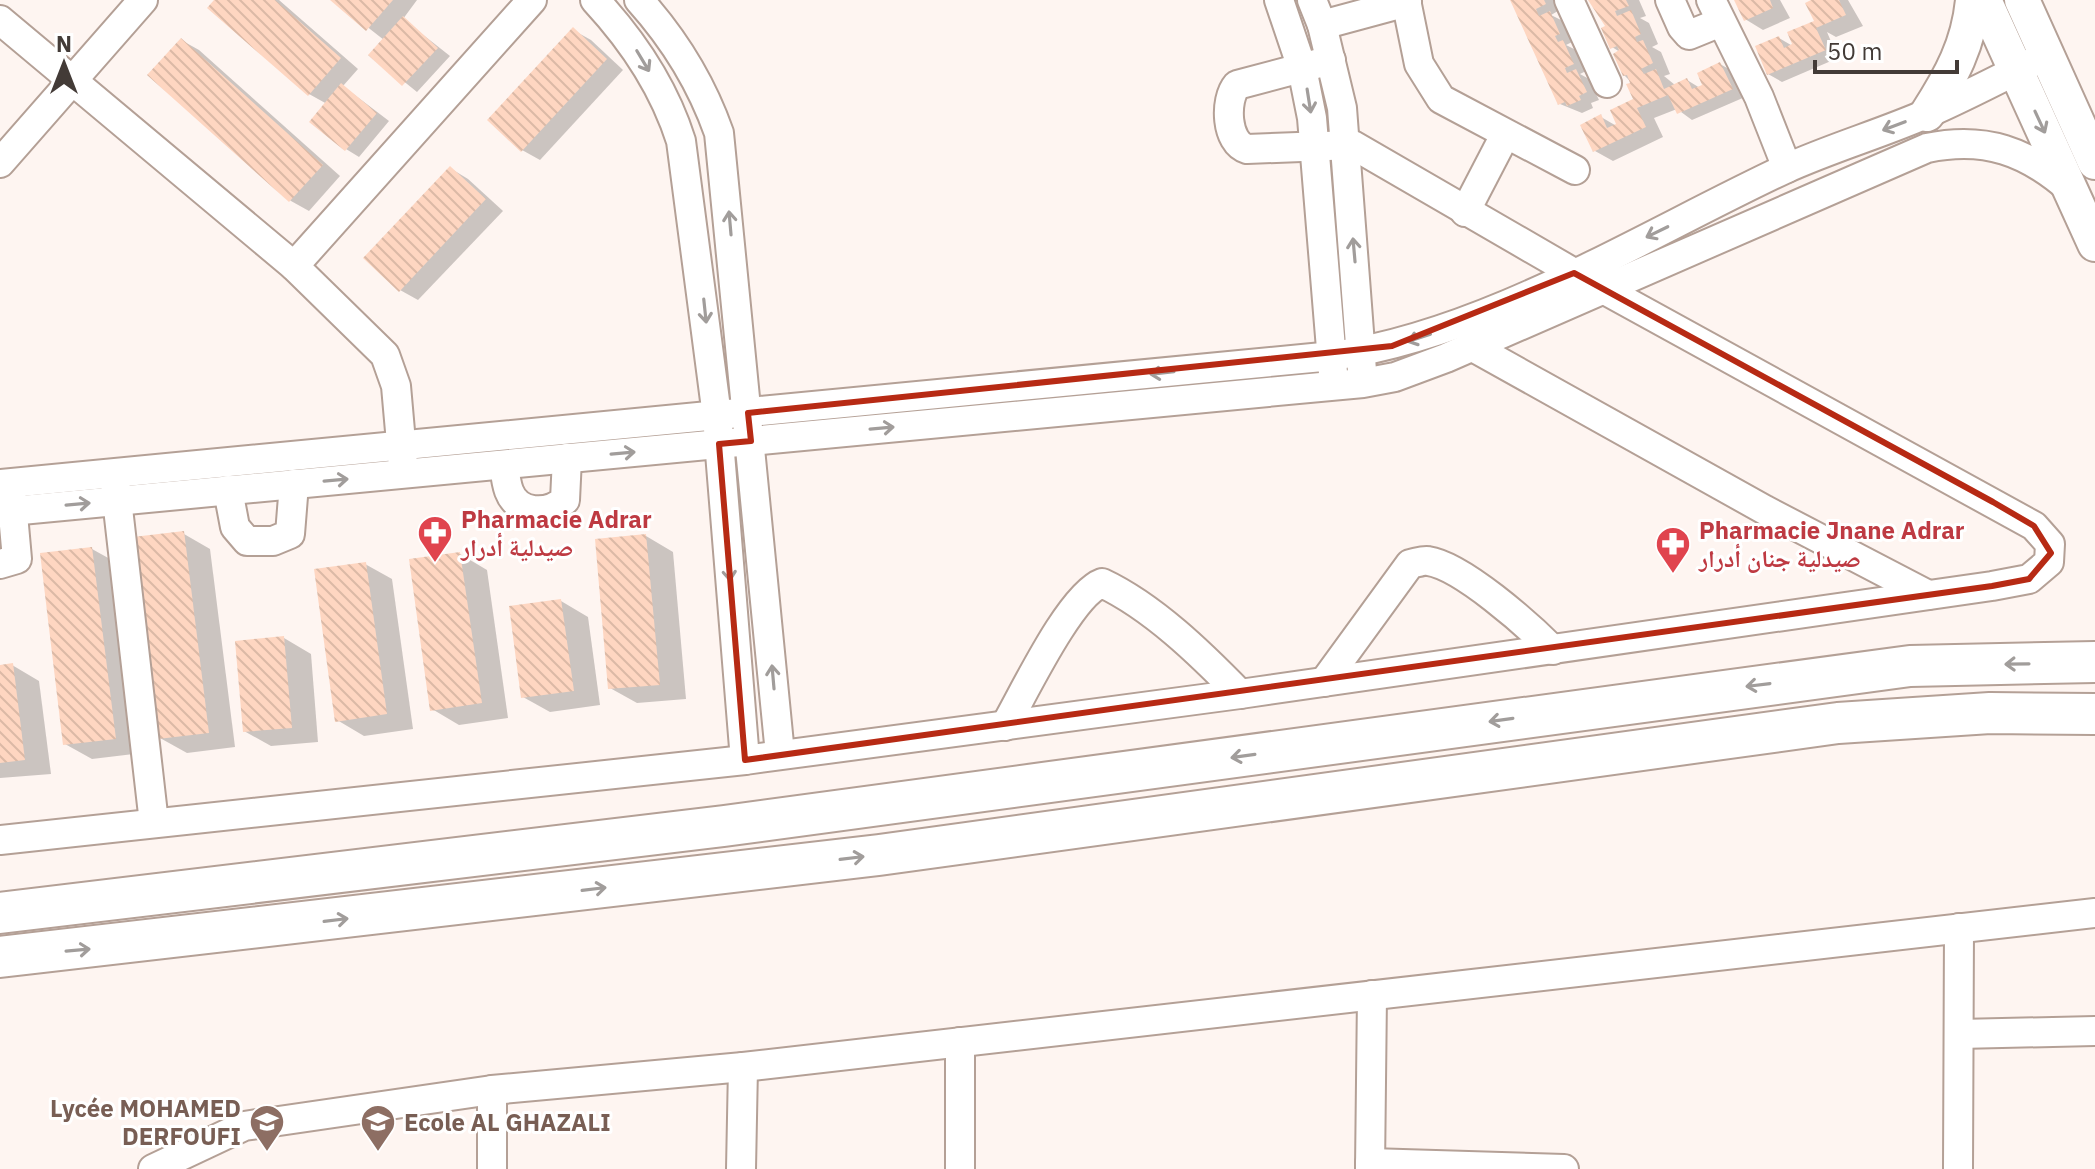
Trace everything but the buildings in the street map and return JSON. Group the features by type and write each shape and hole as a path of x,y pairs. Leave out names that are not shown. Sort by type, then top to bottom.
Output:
{"highway":[{"path":"0,913 724,826 1910,666 2095,662"},
{"path":"0,957 879,855 1838,723 1990,713 2095,714"}],"main road":[{"path":"1927,114 1957,64 1968,37 1973,0"},
{"path":"1984,0 2095,244"},
{"path":"2022,0 2095,162"}],"street":[{"path":"0,163 143,0"},
{"path":"294,266 532,0"},
{"path":"595,0 635,47 673,116 681,141 718,430 745,760"},
{"path":"639,0 680,49 709,104 719,133 780,754"},
{"path":"1279,0 1302,68 1315,145 1334,386"},
{"path":"1569,0 1607,83"},
{"path":"1670,0 1689,35 1695,35 1716,11 1759,97 1787,168"},
{"path":"1363,383 1346,143 1331,60 1317,13 1406,1 1419,64 1431,89 1457,109 1575,170"},
{"path":"0,20 294,266 385,355 396,386 402,460"},
{"path":"750,427 1333,356 1362,352 1434,333 1574,273 1787,168 1927,114 2047,55"},
{"path":"0,840 745,760 1005,726 1928,595 2029,579 2049,562 2050,544 2034,526 1574,273 1346,143 1247,149 1237,144 1232,135 1230,99 1237,85 1331,60"},
{"path":"1465,212 1505,135"},
{"path":"0,564 17,559 6,498 750,427 1363,383 1409,372 1473,347 1927,148 1980,142 2007,148 2031,159 2072,191"},
{"path":"1473,347 1765,510 1928,595"},
{"path":"116,487 228,490 294,484 402,460 504,465 567,458 718,430"},
{"path":"504,465 510,493 519,505 536,510 554,509 565,500 567,458"},
{"path":"228,490 235,527 247,541 273,541 290,534 294,484"},
{"path":"116,487 154,823"},
{"path":"1324,682 1410,564 1426,560 1443,566 1518,615 1553,650"},
{"path":"1005,726 1073,608 1089,588 1102,583 1121,592 1210,663 1240,694"},
{"path":"153,1169 244,1126 492,1090 743,1067 2095,913"},
{"path":"1958,1169 1959,928"},
{"path":"1372,995 1370,1166 1564,1169"},
{"path":"1959,1034 2095,1031"},
{"path":"960,1042 960,1169"},
{"path":"741,1169 743,1067"},
{"path":"492,1090 492,1169"}],"highlighted area":[{"path":"1574,273 2034,526 2051,553 2029,579 1992,586 745,760 719,444 751,441 748,413 1392,346"}],"place":[{"name":"Pharmacie Adrar صيدلية أدرار","path":"435,564"},
{"name":"Pharmacie Jnane Adrar صيدلية جنان أدرار","path":"1673,575"},
{"name":"Lycée MOHAMED DERFOUFI","path":"267,1153"},
{"name":"Ecole AL GHAZALI","path":"378,1153"}]}
